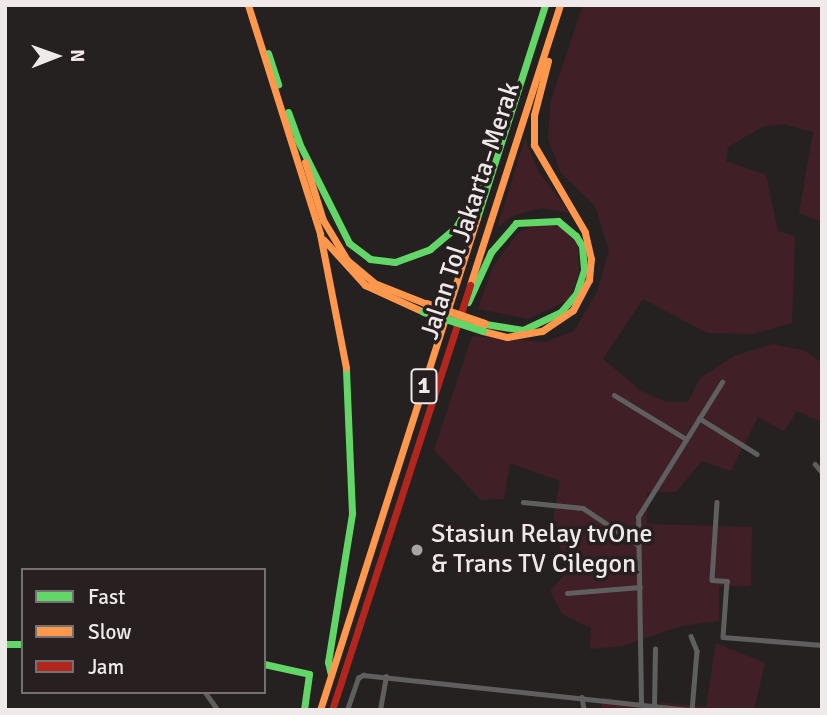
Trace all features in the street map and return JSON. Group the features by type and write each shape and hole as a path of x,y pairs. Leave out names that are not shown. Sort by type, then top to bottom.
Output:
{"main road":[{"path":"250,5 323,220 347,260 374,283 426,308"},
{"path":"250,5 320,234 342,333 353,449 349,540 329,656 331,675"},
{"name":"Jalan Tol Jakarta–Merak","path":"320,710 545,5"},
{"name":"Jalan Tol Jakarta–Merak","path":"332,710 560,5"},
{"path":"320,234 365,285 508,337 542,331 573,310 589,280 591,259 585,232 550,179 534,145 534,115 554,40 552,31"},
{"path":"297,139 349,243 370,259 402,261 441,242 460,220 508,103 515,97"},
{"path":"452,337 503,235 516,223 533,219 558,221 567,227 582,246 584,261 581,282 570,303 532,328 484,328"},
{"path":"266,664 297,668 309,674 304,710"}],"street":[{"path":"641,703 638,517 722,382"},
{"path":"614,396 686,439"},
{"path":"699,418 757,454"},
{"path":"815,464 822,472"},
{"path":"523,502 583,508 638,544"},
{"path":"717,502 712,580 727,581 723,638 822,645"},
{"path":"567,593 640,587"},
{"path":"347,710 359,676 691,710 697,651 691,636"},
{"path":"654,706 656,649"},
{"path":"380,710 386,677"},
{"path":"206,694 216,707"},
{"path":"582,697 584,710"}],"shaded area":[{"path":"583,5 822,5 822,222 799,213 813,132 783,124 762,127 728,147 726,161 766,175 778,231 795,236 792,323 753,334 707,333 643,299 603,359 640,390 666,402 688,402 700,378 734,356 773,344 806,351 822,363 822,422 797,411 784,431 758,417 731,471 702,461 676,492 647,492 647,524 752,527 751,586 719,586 719,621 681,626 622,646 590,649 591,628 562,614 550,591 569,570 552,527 560,481 510,463 504,499 481,500 434,450 472,336 545,342 574,331 597,292 609,251 595,206 561,173 548,139 551,100"},
{"path":"525,139 538,171 570,213 541,208 512,216 497,228"},
{"path":"543,221 568,230 578,247 579,273 570,299 529,319 478,309 493,267 518,233"},
{"path":"716,643 765,663 754,710 662,710 661,702 706,707"},
{"path":"601,697 641,703 641,710 602,710"}],"traffic: fast":[{"path":"477,218 545,5"},
{"path":"268,53 278,84"},
{"path":"288,112 299,143"},
{"path":"297,139 349,243 370,259 395,262 430,249 456,227 471,202 505,113"},
{"path":"468,302 491,252 516,223 558,221 576,236 582,246 584,270 576,294 561,312 523,330 485,324"},
{"path":"424,312 483,331"},
{"path":"331,675 328,662 352,513 346,368"},
{"path":"5,644 21,644"},
{"path":"266,664 309,674 304,710"}],"traffic: slow":[{"path":"248,5 320,234 346,368"},
{"path":"470,285 560,5"},
{"path":"483,331 507,337 542,331 573,310 589,280 591,259 585,232 534,145 534,115 548,61"},
{"path":"305,162 323,220 347,260 374,283 427,304"},
{"path":"320,710 477,218"},
{"path":"324,240 365,285 424,312"},
{"path":"427,304 485,324"}],"traffic: jam":[{"path":"332,710 470,285"}],"place":[{"name":"Stasiun Relay tvOne & Trans TV Cilegon","path":"417,550"}]}
